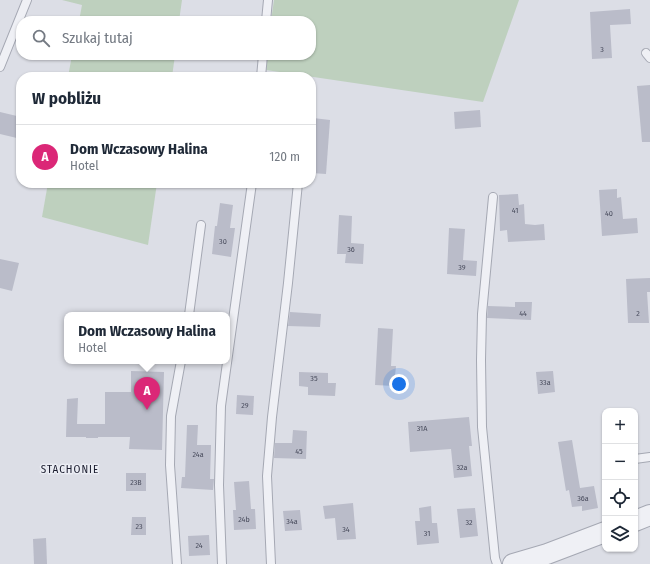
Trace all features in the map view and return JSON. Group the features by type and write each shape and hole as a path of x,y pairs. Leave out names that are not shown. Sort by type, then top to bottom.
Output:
{"street":[{"path":"638,519 650,515"},
{"path":"513,564 547,554 602,533"}],"lane":[{"path":"21,16 27,0"},
{"path":"266,16 268,0"},
{"path":"0,67 16,27"},
{"path":"261,72 263,60"},
{"path":"230,341 251,188"},
{"path":"271,564 266,476 298,188"},
{"path":"493,197 482,314 481,360 482,427 495,558 497,564"},
{"path":"189,312 201,225"},
{"path":"177,564 170,465 171,416 180,364"},
{"path":"222,564 219,485 221,406 227,364"},
{"path":"638,458 650,456"}],"green space":[{"path":"62,0 182,0 180,16 80,16 82,5"},
{"path":"274,0 519,0 483,102 316,77 316,72 280,72 266,70 267,60 316,60 316,16 272,16"},
{"path":"71,60 174,60 173,72 69,72"},
{"path":"47,188 156,188 148,245 42,217"}],"building":[{"path":"630,9 631,24 610,25 612,58 592,59 590,12"},
{"path":"650,85 650,142 642,142 637,86"},
{"path":"480,110 481,127 455,129 454,112"},
{"path":"0,112 16,116 16,138 0,134"},
{"path":"316,118 330,120 326,174 316,173"},
{"path":"617,189 617,198 621,197 623,219 637,218 638,233 602,236 599,190"},
{"path":"518,194 519,205 524,204 525,224 544,224 545,240 508,242 507,230 500,231 499,195"},
{"path":"220,203 233,205 230,228 235,228 231,257 212,254 215,226 217,226"},
{"path":"339,215 352,216 351,243 364,244 363,264 345,263 346,254 337,254"},
{"path":"449,228 465,229 463,260 477,261 476,276 447,274"},
{"path":"0,259 19,263 12,291 0,288"},
{"path":"650,278 650,292 647,292 649,323 628,323 626,279"},
{"path":"515,302 532,302 531,320 487,318 488,306 515,307"},
{"path":"290,312 321,314 320,327 288,326"},
{"path":"378,328 393,329 391,366 396,366 394,386 375,385"},
{"path":"131,371 164,372 162,450 129,449 130,437 66,437 67,399 78,398 77,424 105,424 105,392 131,392"},
{"path":"553,371 555,392 538,394 536,372"},
{"path":"299,372 328,373 328,383 336,383 335,396 308,395 308,387 299,386"},
{"path":"237,395 254,396 253,415 236,414"},
{"path":"469,417 472,446 469,446 472,476 454,478 451,449 410,452 408,422"},
{"path":"187,425 198,425 197,445 211,445 210,479 214,479 213,490 181,488 182,477 185,477"},
{"path":"293,430 307,431 306,459 274,458 275,443 292,443"},
{"path":"572,440 580,488 594,486 598,508 582,511 582,506 572,507 569,490 566,491 558,442"},
{"path":"126,473 146,473 146,491 126,491"},
{"path":"249,481 251,509 255,509 256,529 234,530 233,510 236,510 234,482"},
{"path":"353,503 356,539 337,540 335,518 325,519 323,506"},
{"path":"431,506 432,523 437,523 439,543 417,545 415,521 420,521 419,508"},
{"path":"475,508 478,536 460,538 457,509"},
{"path":"300,510 302,530 285,531 283,511"},
{"path":"132,517 146,517 146,535 131,535"},
{"path":"209,535 210,555 189,556 188,536"},
{"path":"46,538 47,564 34,564 33,539"}],"place":[{"name":"Dom Wczasowy Halina","path":"147,410"}],"district":[{"name":"STACHONIE","path":"70,469"}]}
